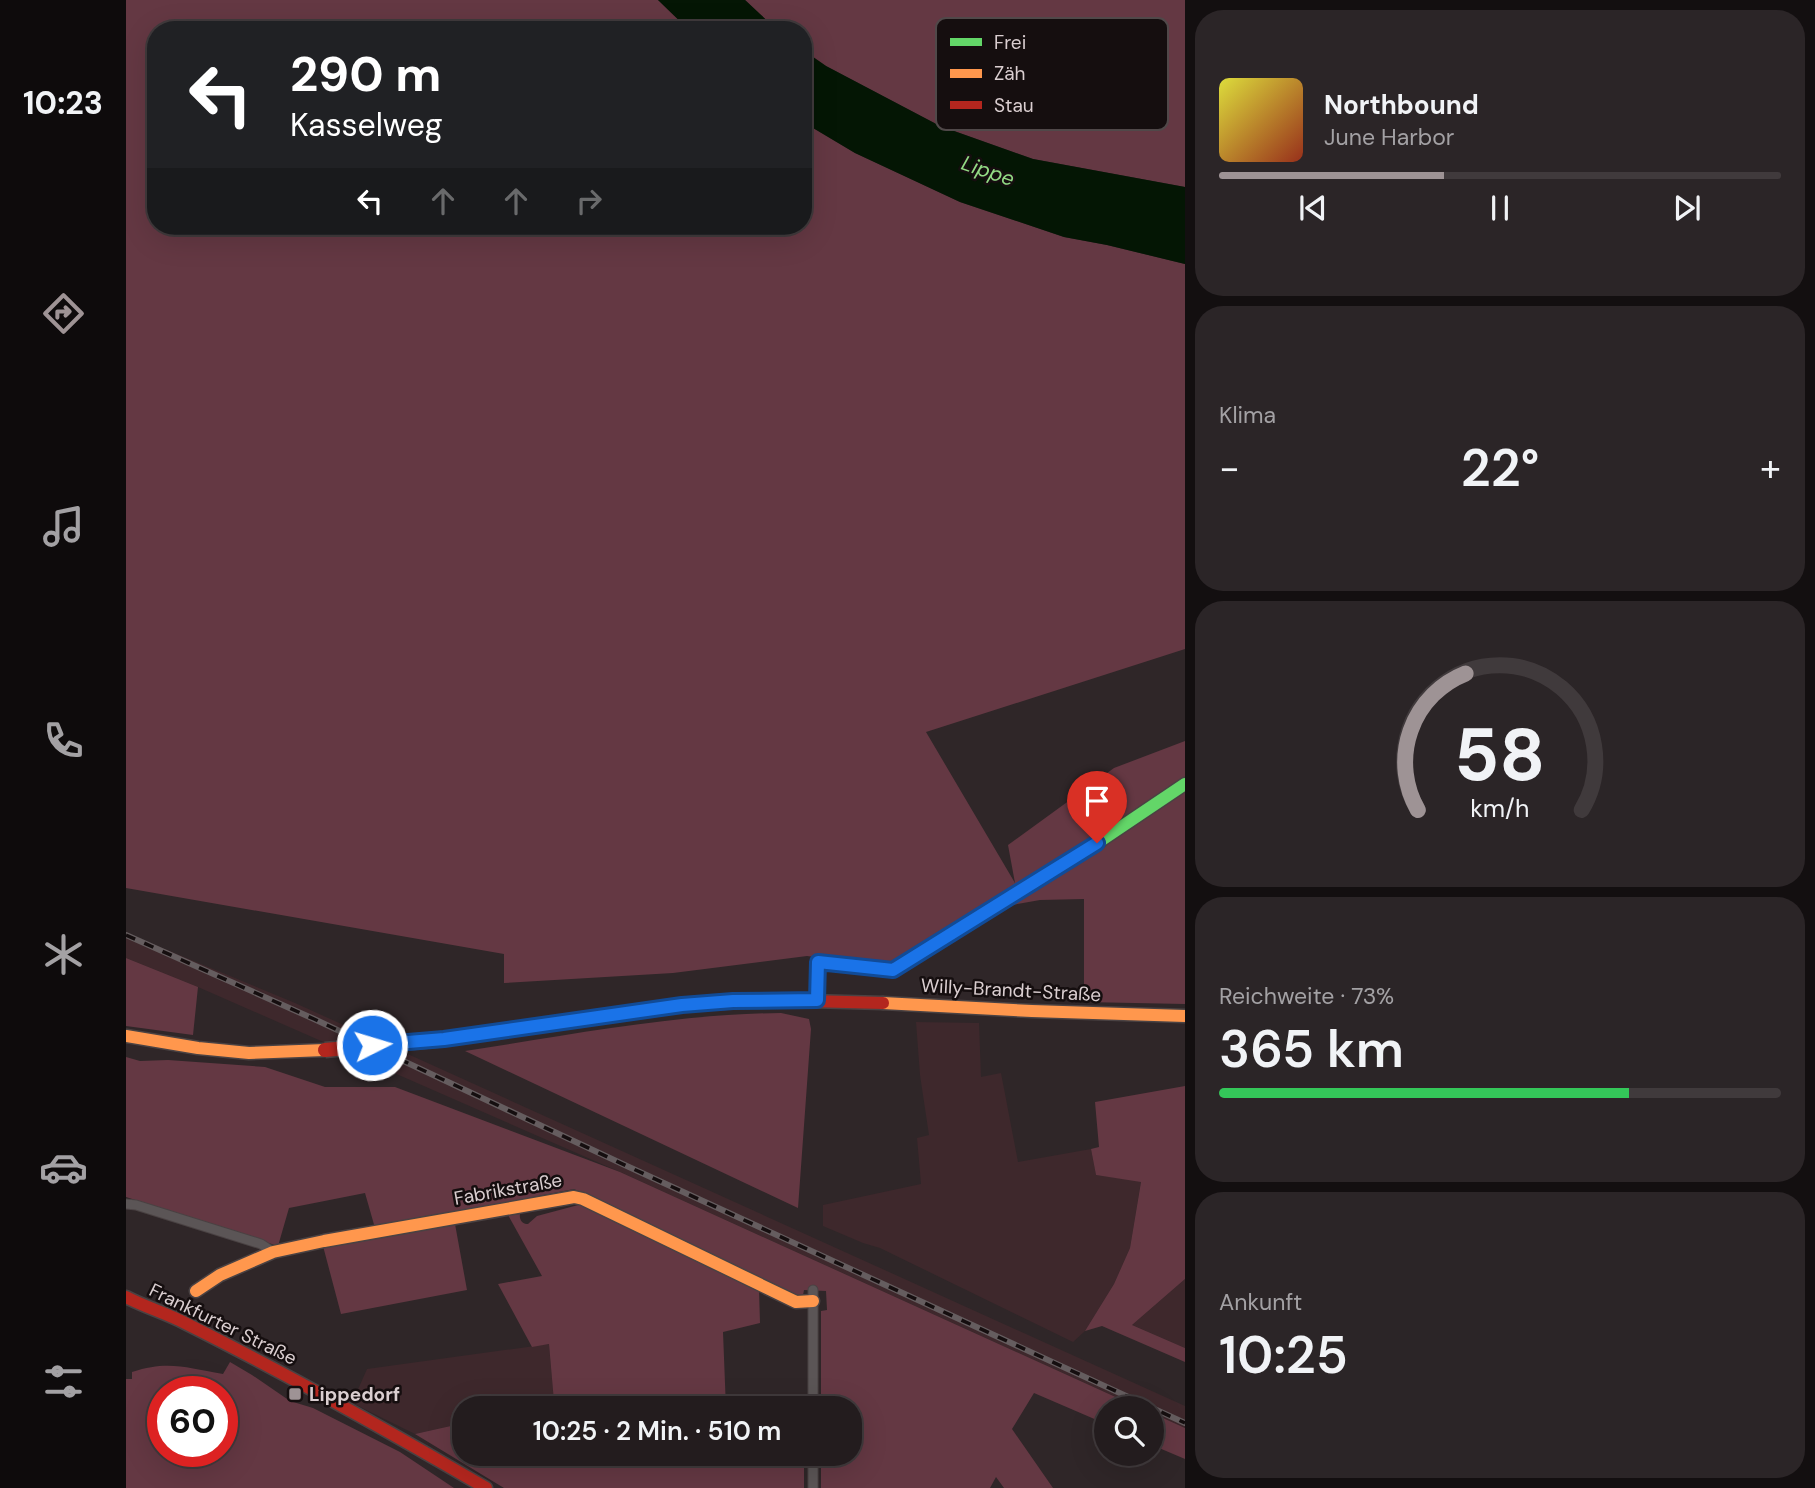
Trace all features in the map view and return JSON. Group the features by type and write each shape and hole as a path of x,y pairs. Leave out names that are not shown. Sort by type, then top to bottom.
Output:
{"main road":[{"path":"817,1000 818,962 893,970 1075,858 1185,784"},
{"name":"Willy-Brandt-Straße","path":"126,1035 198,1048 249,1053 325,1050 444,1039 682,1005 746,1000 817,1000 1185,1016"},
{"name":"Fabrikstraße","path":"196,1291 220,1275 273,1252 574,1197 796,1301 813,1296"},
{"name":"Frankfurter Straße","path":"126,1297 183,1321 291,1378 386,1429 486,1488"}],"street":[{"path":"126,1204 261,1244 273,1252"},
{"path":"813,1296 813,1396"},
{"path":"813,1466 813,1488"}],"shaded area":[{"path":"126,0 658,0 680,21 147,21 147,235 812,235 812,127 855,153 960,202 1064,237 1185,264 1185,649 926,732 1015,883 1008,845 1114,768 1185,741 1185,1004 1084,1002 1084,899 1040,900 1007,906 1015,887 889,967 807,956 673,973 504,983 504,954 126,888"},
{"path":"745,0 1185,0 1185,187 1033,159 951,130 1168,130 1168,18 936,18 936,124 812,56 812,21 767,21"},
{"path":"126,933 295,1003 1163,1396 1113,1396 620,1172 126,958"},
{"path":"126,958 198,987 193,1035 126,1026"},
{"path":"781,1013 809,1019 811,1029 798,1208 465,1051 662,1021"},
{"path":"916,1022 979,1023 981,1077 1001,1073 1018,1162 1091,1149 1096,1175 1141,1181 1130,1248 1114,1284 1085,1331 1073,1342 880,1248 823,1226 823,1205 921,1184 917,1138 929,1135"},
{"path":"126,1057 140,1061 168,1060 265,1067 325,1087 395,1087 620,1172 1113,1396 1094,1396 1094,1419 1034,1393 1012,1429 1053,1488 1004,1488 996,1477 990,1488 821,1488 821,1466 862,1466 862,1396 821,1396 821,1311 827,1310 826,1291 804,1290 803,1295 795,1296 574,1189 375,1228 365,1193 289,1208 278,1246 126,1197"},
{"path":"1185,1086 1185,1279 1132,1325 1185,1348 1185,1362 1102,1326 1085,1331 1114,1284 1130,1248 1141,1182 1096,1175 1091,1149 1099,1147 1095,1102"},
{"path":"582,1204 759,1289 760,1323 723,1332 725,1396 553,1396 549,1344 532,1347 498,1284 542,1276 508,1215 520,1214 521,1221 528,1224 537,1216"},
{"path":"455,1224 467,1290 341,1314 323,1246"},
{"path":"1185,1279 1185,1348 1132,1325"},
{"path":"549,1344 553,1396 452,1396 452,1426 415,1434 352,1403 367,1369"},
{"path":"230,1362 290,1401 313,1408 400,1452 454,1488 126,1488 126,1379 132,1379 132,1372 145,1368 188,1368 223,1374"},
{"path":"1164,1396 1185,1406 1185,1428 1164,1418"},
{"path":"1164,1418 1185,1428 1185,1459 1164,1450"},
{"path":"452,1426 452,1456 415,1434"},
{"path":"468,1466 804,1466 804,1488 504,1488"}],"water":[{"path":"658,0 745,0 767,21 680,21"},
{"name":"Lippe","path":"812,56 936,124 936,130 951,130 1033,159 1185,187 1185,264 1064,237 960,202 855,153 812,127"}],"railway":[{"path":"126,935 314,1019 1185,1423"}],"traffic: fast":[{"path":"817,1000 818,962 893,970 1075,858 1185,784"}],"traffic: slow":[{"path":"883,1003 1185,1016"},
{"path":"126,1036 249,1053 325,1050"},
{"path":"196,1291 220,1275 273,1252 574,1197 796,1302 813,1301"}],"traffic: jam":[{"path":"444,1039 682,1005 773,1000 883,1003"},
{"path":"325,1050 444,1039"},
{"path":"126,1297 178,1319 261,1362 486,1488"}],"place":[{"name":"Lippedorf","path":"295,1394"}],"route":[{"path":"372,1045 444,1039 682,1005 733,1001 817,1000 818,962 893,970 1097,843"}]}
